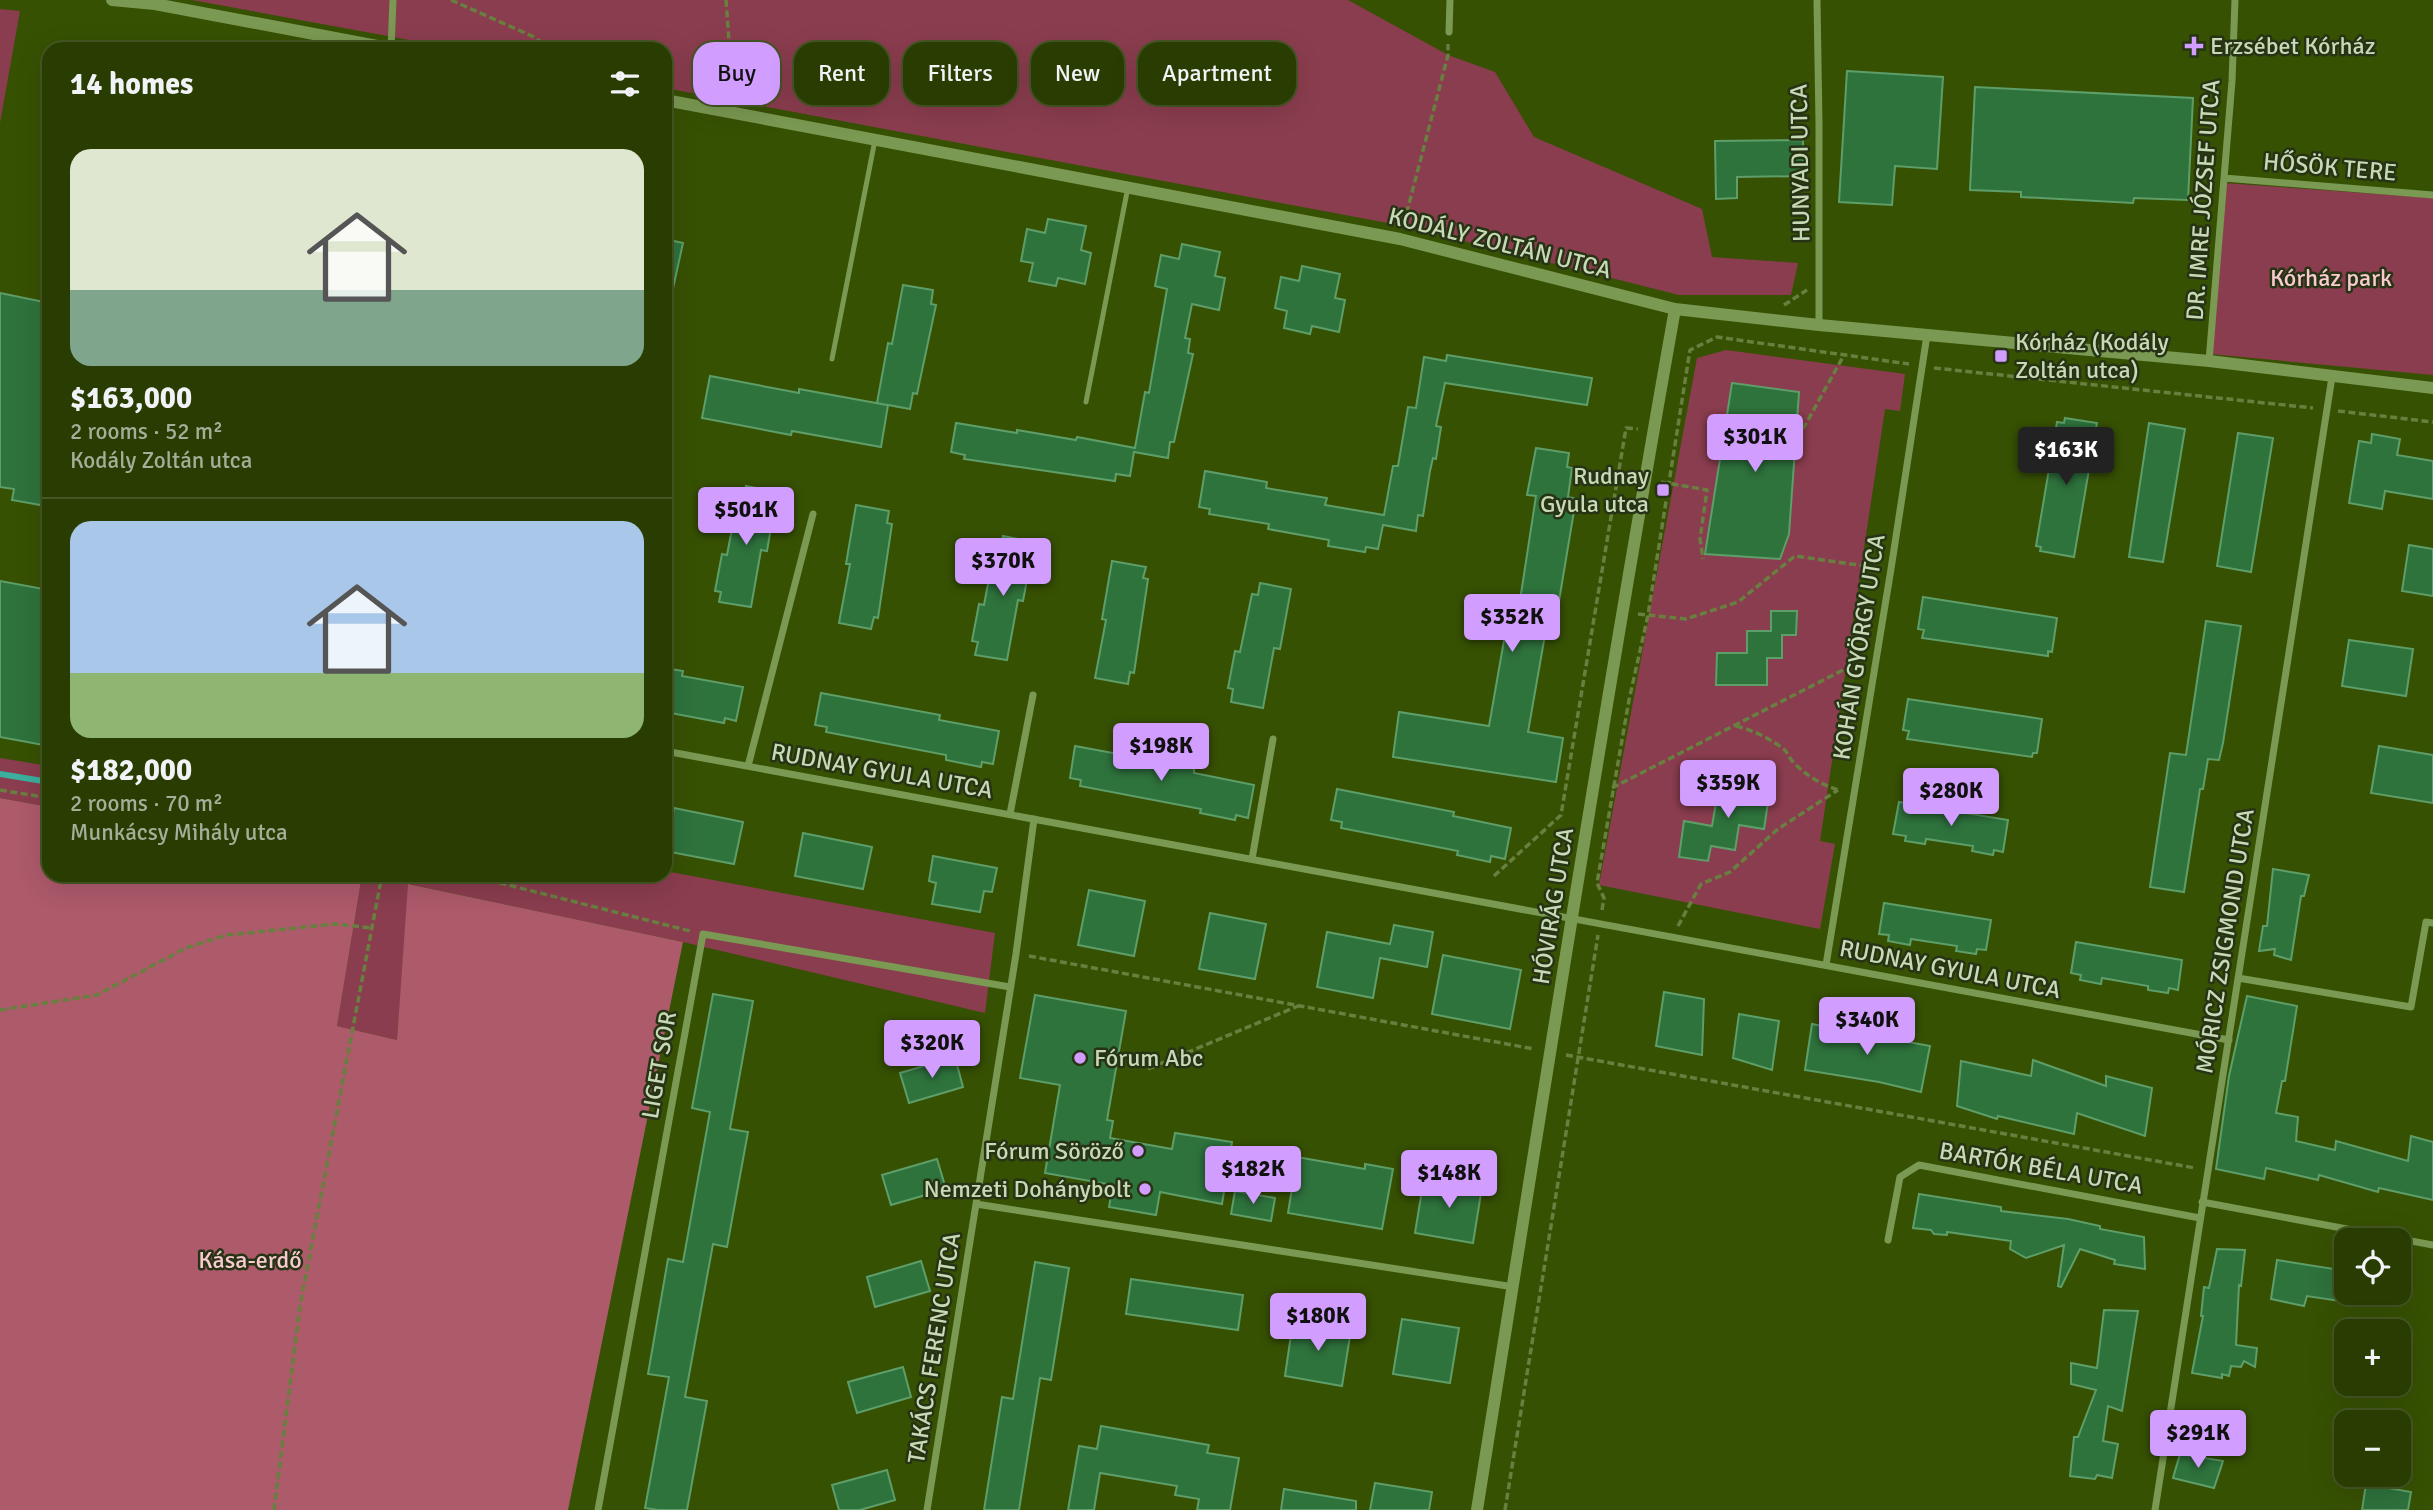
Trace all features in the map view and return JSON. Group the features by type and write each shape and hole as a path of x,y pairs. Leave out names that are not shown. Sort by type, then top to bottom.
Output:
{"street":[{"path":"112,0 155,4 355,42"},
{"path":"392,42 393,0"},
{"path":"1449,32 1450,0"},
{"name":"HUNYADI UTCA","path":"1817,0 1819,326"},
{"name":"DR. IMRE JÓZSEF UTCA","path":"2210,362 2232,81 2235,0"},
{"name":"KODÁLY ZOLTÁN UTCA","path":"672,101 1400,239 1675,309 1819,326 2210,362 2433,388"},
{"name":"HŐSÖK TERE","path":"2224,178 2433,195"},
{"name":"HÓVIRÁG UTCA","path":"1477,1510 1552,1052 1571,918 1675,309"},
{"name":"KOHÁN GYÖRGY UTCA","path":"1826,965 1927,335"},
{"name":"MÓRICZ ZSIGMOND UTCA","path":"2155,1510 2332,377"},
{"name":"RUDNAY GYULA UTCA","path":"748,766 813,514"},
{"name":"RUDNAY GYULA UTCA","path":"1010,814 1033,695"},
{"path":"1252,859 1273,739"},
{"name":"RUDNAY GYULA UTCA","path":"672,752 2229,1040"},
{"name":"TAKÁCS FERENC UTCA","path":"928,1510 1016,954 1034,819"},
{"path":"2238,978 2411,1007 2426,922 2433,923"},
{"path":"703,934 1010,987"},
{"name":"LIGET SOR","path":"598,1510 703,934"},
{"name":"BARTÓK BÉLA UTCA","path":"1888,1240 1900,1177 1919,1166 2200,1217"},
{"path":"2202,1202 2433,1245"},
{"path":"976,1203 1514,1288"}],"lane":[{"path":"832,359 874,140"},
{"path":"1086,402 1128,187"}],"path":[{"path":"451,0 541,42"},
{"path":"726,0 734,113"},
{"path":"1400,239 1448,55 1449,32"},
{"path":"1505,1510 1604,898 1597,883 1612,788 1648,615 1690,350 1717,337 1922,366 2433,422"},
{"path":"1802,429 1844,355"},
{"path":"1494,876 1561,815 1626,428 1653,430"},
{"path":"1645,480 1707,490 1700,539 1703,559"},
{"path":"1622,614 1686,619 1738,602 1794,556 1891,569"},
{"path":"1612,788 1843,670"},
{"path":"1673,937 1701,884 1730,872 1778,829 1838,790 1816,782 1792,761 1780,746 1759,734 1735,726"},
{"path":"0,790 42,797"},
{"path":"274,1510 300,1306 381,882"},
{"path":"497,882 703,934"},
{"path":"0,1010 97,995 186,948 227,935 335,924 372,928"},
{"path":"1016,954 2208,1170"},
{"path":"1148,1069 1299,1006"}],"green space":[{"path":"192,0 1348,0 1448,55 1495,72 1534,137 1702,209 1712,257 1798,263 1791,295 1679,295 1404,226 756,105 780,105 780,42 693,42 693,93 672,89 672,42 420,42"},
{"path":"0,9 20,11 0,123"},
{"name":"Kórház park","path":"2224,183 2433,198 2433,375 2210,354"},
{"path":"1726,350 1905,374 1900,411 1885,409 1820,841 1835,844 1820,929 1599,885 1697,358"},
{"path":"0,758 42,765 42,806 0,798"},
{"name":"Kása-erdő","path":"0,798 42,806 42,882 361,882 337,1026 397,1040 408,884 683,942 568,1510 0,1510"},
{"path":"672,872 995,933 985,1013 683,942 409,884 397,1040 337,1026 361,882 672,882"}],"building":[{"path":"1847,71 1943,77 1937,169 1895,166 1892,205 1839,202"},
{"path":"1975,87 2193,98 2188,200 2134,198 2133,203 2021,197 2021,192 1970,190"},
{"path":"1803,140 1803,176 1737,177 1737,198 1716,199 1715,141"},
{"path":"1048,219 1086,226 1081,250 1091,253 1085,284 1058,278 1056,286 1029,281 1033,263 1021,261 1027,229 1045,233"},
{"path":"672,241 683,243 672,293"},
{"path":"1182,244 1220,252 1215,276 1225,278 1219,310 1192,304 1185,338 1190,339 1188,353 1193,354 1168,458 1134,452 1130,476 1116,474 1115,481 964,459 965,455 951,452 956,423 1076,440 1077,437 1135,448 1145,392 1149,393 1167,289 1155,286 1161,255 1179,259"},
{"path":"1302,266 1340,274 1335,298 1345,300 1339,332 1312,326 1310,334 1284,328 1287,311 1275,308 1281,277 1299,281"},
{"path":"903,285 933,290 931,304 936,305 917,394 913,393 910,409 888,405 881,447 792,431 791,435 702,418 710,376 799,393 799,389 887,405 877,403 888,343 892,344"},
{"path":"0,293 42,302 42,505 12,500 14,489 0,487"},
{"path":"1447,355 1592,378 1587,405 1445,383 1436,426 1441,427 1436,459 1433,458 1430,471 1423,516 1418,515 1416,531 1383,525 1378,549 1366,547 1365,552 1328,546 1329,540 1268,529 1269,524 1209,514 1210,509 1199,507 1205,471 1267,482 1266,488 1327,498 1325,505 1384,515 1393,466 1398,466 1408,407 1416,408 1424,357 1446,361"},
{"path":"1732,383 1799,392 1789,534 1780,559 1705,554"},
{"path":"2065,418 2097,423 2074,557 2040,551 2041,547 2036,546 2057,422 2064,423"},
{"path":"2149,423 2185,429 2163,562 2129,557"},
{"path":"2238,433 2273,438 2251,572 2217,566"},
{"path":"2372,434 2400,439 2397,455 2433,461 2433,499 2385,491 2382,509 2349,503 2359,441 2371,443"},
{"path":"1536,448 1569,453 1567,467 1572,468 1568,497 1576,499 1554,631 1546,629 1528,732 1563,738 1556,782 1393,757 1399,712 1489,726 1506,629 1511,629 1511,624 1516,625 1536,496 1527,495"},
{"path":"746,486 777,492 767,551 761,550 751,607 719,602 721,592 715,591 722,554 727,555 738,497 744,498"},
{"path":"856,505 889,511 887,523 892,524 878,618 874,617 871,629 839,623 850,564 846,564"},
{"path":"1003,536 1034,542 1023,601 1018,600 1007,660 975,655 978,642 972,641 979,604 984,605 995,547 1001,548"},
{"path":"2409,545 2433,549 2433,596 2402,591"},
{"path":"1112,561 1146,567 1143,578 1148,579 1134,673 1130,672 1128,684 1095,678 1106,620 1102,619"},
{"path":"0,581 42,589 42,745 0,737"},
{"path":"1260,583 1291,589 1280,649 1274,648 1263,708 1231,702 1233,689 1228,688 1235,651 1240,652 1252,594 1258,595"},
{"path":"1923,597 2057,618 2052,652 2048,651 2048,656 1922,638 1924,630 1918,629"},
{"path":"1771,611 1797,611 1796,635 1782,635 1782,658 1767,658 1767,685 1716,685 1717,653 1747,653 1747,631 1771,631"},
{"path":"2206,621 2241,626 2223,743 2219,760 2208,759 2203,789 2200,789 2184,892 2150,887 2170,753 2186,755"},
{"path":"2349,640 2413,649 2406,696 2342,686"},
{"path":"672,669 683,671 682,676 743,687 736,721 725,718 724,723 672,713"},
{"path":"821,693 940,715 939,720 999,731 993,764 982,762 981,767 946,760 946,755 826,732 827,727 815,725"},
{"path":"1908,699 2042,719 2037,753 2033,753 2032,757 1907,739 1909,731 1903,730"},
{"path":"1075,746 1194,768 1194,773 1254,785 1248,818 1236,815 1235,820 1200,813 1201,809 1080,786 1081,780 1070,778"},
{"path":"2379,746 2433,755 2433,803 2371,793"},
{"path":"1748,772 1772,776 1764,829 1739,825 1735,850 1711,846 1708,861 1679,857 1684,821 1712,826 1717,797 1743,801"},
{"path":"1337,789 1454,812 1453,816 1511,828 1505,859 1491,856 1490,862 1457,855 1458,851 1341,828 1342,822 1331,820"},
{"path":"1899,802 2008,820 2003,852 1994,850 1993,855 1972,851 1973,846 1926,839 1925,844 1905,841 1906,836 1893,834"},
{"path":"674,808 743,822 734,864 672,852"},
{"path":"803,833 872,847 863,889 795,876"},
{"path":"933,856 997,868 992,892 984,891 980,912 932,904 936,883 929,881"},
{"path":"2273,869 2309,875 2304,896 2301,896 2291,960 2274,955 2275,949 2259,951 2263,926 2267,926"},
{"path":"1089,890 1145,901 1134,956 1078,945"},
{"path":"1884,903 1991,920 1986,950 1977,949 1976,954 1956,951 1957,946 1911,939 1910,945 1888,941 1889,935 1879,934"},
{"path":"1210,913 1266,924 1255,979 1199,969"},
{"path":"1394,925 1433,932 1427,967 1380,958 1373,998 1317,987 1327,932 1390,944"},
{"path":"2076,942 2182,960 2178,990 2169,988 2168,993 2148,990 2148,986 2102,978 2101,984 2080,980 2081,975 2071,973"},
{"path":"1443,955 1521,970 1510,1029 1432,1014"},
{"path":"1664,992 1704,999 1702,1055 1656,1046"},
{"path":"713,994 753,1001 730,1129 748,1132 727,1247 713,1244 685,1397 707,1401 687,1510 658,1510 645,1508 669,1377 648,1374 668,1259 683,1262 710,1112 692,1108"},
{"path":"1035,995 1126,1011 1107,1120 1113,1121 1110,1138 1172,1149 1175,1133 1232,1142 1222,1204 1160,1192 1156,1215 1109,1207 1113,1185 1045,1173 1060,1085 1020,1078"},
{"path":"2247,996 2297,1006 2285,1081 2282,1081 2276,1113 2298,1117 2296,1141 2335,1150 2336,1141 2408,1161 2411,1136 2433,1142 2433,1200 2379,1188 2378,1192 2319,1175 2318,1180 2266,1168 2264,1179 2216,1169 2229,1076"},
{"path":"1739,1014 1779,1021 1772,1070 1733,1058"},
{"path":"1812,1024 1930,1046 1921,1092 1805,1070"},
{"path":"955,1057 963,1087 909,1103 900,1073"},
{"path":"2033,1060 2106,1086 2106,1076 2152,1088 2145,1136 2077,1113 2074,1134 1998,1116 1997,1119 1957,1106 1961,1061 2031,1076"},
{"path":"1297,1157 1365,1169 1365,1164 1393,1169 1382,1229 1288,1213"},
{"path":"937,1159 946,1189 891,1205 882,1175"},
{"path":"1424,1178 1482,1187 1473,1243 1415,1233"},
{"path":"1235,1191 1275,1198 1271,1221 1231,1214"},
{"path":"1919,1194 2001,1207 2001,1211 2068,1219 2100,1226 2100,1229 2144,1237 2145,1269 2114,1264 2115,1260 2080,1249 2061,1287 2058,1286 2064,1245 2026,1258 2010,1249 2011,1241 1947,1232 1947,1235 1934,1234 1931,1230 1913,1228"},
{"path":"2217,1249 2245,1250 2241,1286 2239,1285 2236,1345 2257,1348 2255,1367 2244,1361 2241,1367 2231,1366 2229,1376 2222,1374 2222,1378 2192,1373 2203,1316 2204,1287 2209,1288"},
{"path":"2277,1260 2334,1269 2334,1300 2307,1296 2304,1306 2271,1299"},
{"path":"921,1261 930,1291 875,1307 867,1277"},
{"path":"1035,1262 1069,1268 1051,1380 1040,1378 1019,1510 984,1510 1002,1397 1013,1399"},
{"path":"1131,1279 1243,1295 1238,1330 1126,1314"},
{"path":"2104,1310 2138,1311 2122,1411 2108,1406 2103,1441 2118,1444 2112,1478 2097,1475 2095,1479 2070,1476 2074,1437 2078,1437 2096,1390 2071,1384 2071,1363 2097,1368"},
{"path":"1402,1319 1459,1328 1450,1383 1393,1374"},
{"path":"1293,1321 1351,1330 1342,1386 1285,1376"},
{"path":"903,1367 911,1397 857,1413 848,1382"},
{"path":"1101,1426 1209,1445 1207,1453 1239,1458 1230,1510 1197,1510 1199,1499 1175,1495 1177,1486 1100,1473 1094,1510 1068,1510 1079,1446 1097,1449"},
{"path":"2180,1454 2223,1461 2214,1488 2173,1478"},
{"path":"887,1470 895,1500 860,1510 839,1510 832,1485"},
{"path":"1375,1483 1432,1492 1429,1510 1370,1510"},
{"path":"2366,1487 2411,1492 2408,1510 2362,1510"},
{"path":"1284,1489 1356,1501 1356,1510 1281,1510"}],"waterway":[{"path":"0,774 42,781"}],"place":[{"name":"Erzsébet Kórház","path":"2194,46"},
{"name":"Kórház (Kodály Zoltán utca)","path":"2001,356"},
{"name":"Rudnay Gyula utca","path":"1663,490"},
{"name":"Fórum Abc","path":"1080,1058"},
{"name":"Fórum Söröző","path":"1138,1151"},
{"name":"Nemzeti Dohánybolt","path":"1145,1189"}]}
